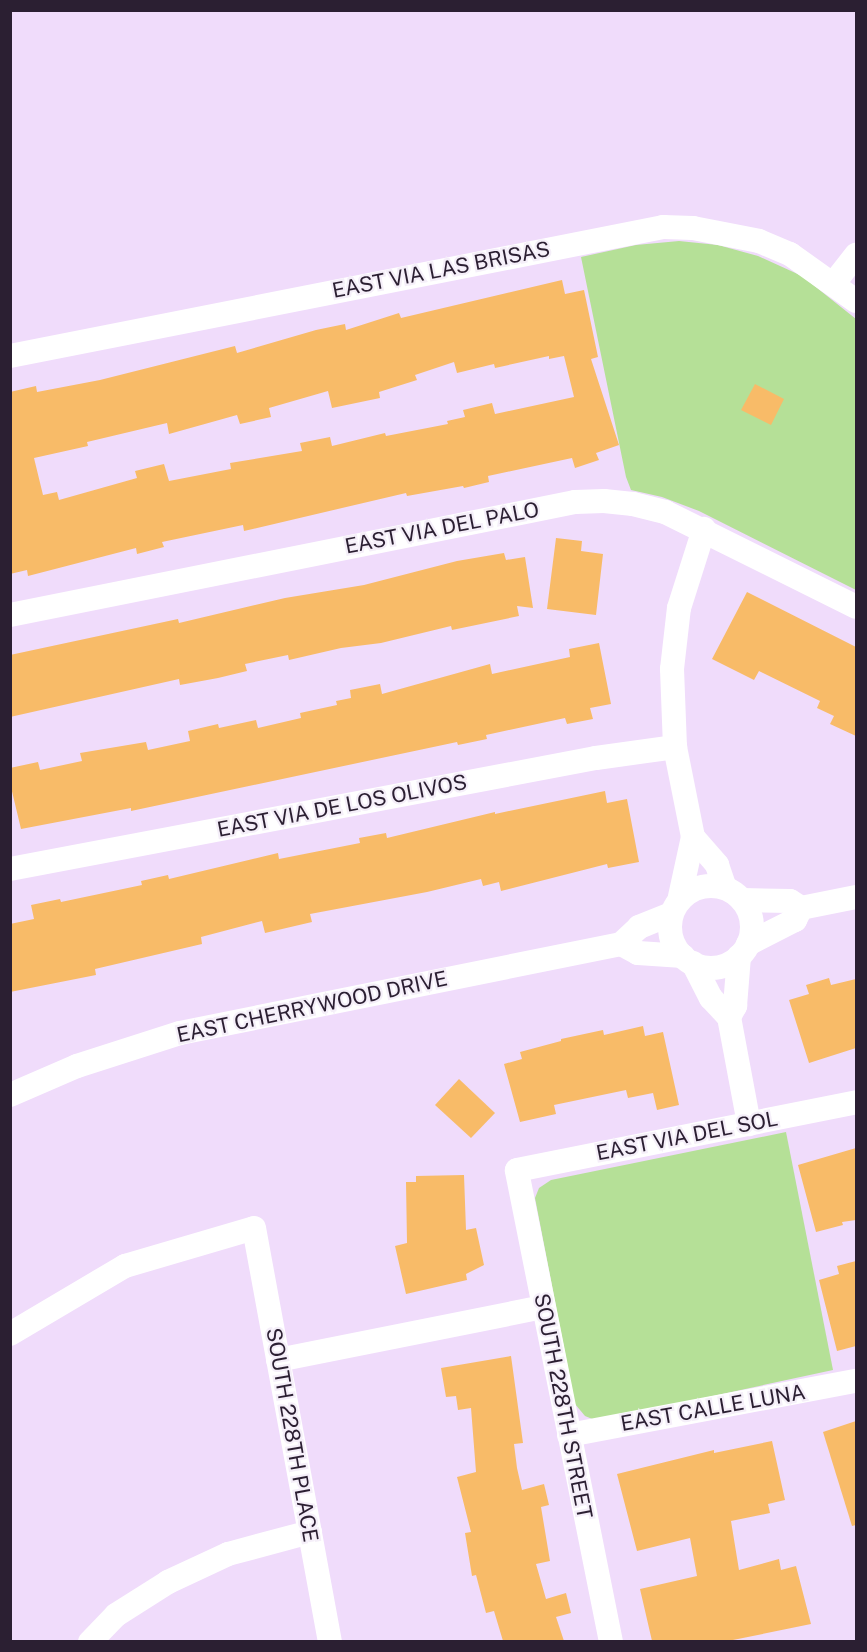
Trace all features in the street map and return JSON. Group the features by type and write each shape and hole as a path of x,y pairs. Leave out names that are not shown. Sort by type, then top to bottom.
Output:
{"street":[{"name":"EAST VIA LAS BRISAS","path":"10,356 663,227 693,228 759,241 790,254 856,301"},
{"path":"834,284 856,255"},
{"name":"EAST VIA DEL PALO","path":"10,615 575,502 633,504 665,512 704,529 856,607"},
{"path":"704,529 688,575 675,639 671,698 675,747 693,837 671,937 711,998 729,1017 749,1124"},
{"name":"EAST VIA DE LOS OLIVOS","path":"10,869 596,758 675,747"},
{"path":"693,837 717,866 751,921 743,950 735,1006 729,1017"},
{"path":"801,908 795,920 717,967 688,960 638,953 621,944 639,927 676,908 686,894 705,886 733,894 790,901 801,908 856,897"},
{"name":"EAST CHERRYWOOD DRIVE","path":"10,1095 77,1066 180,1033 621,944"},
{"name":"EAST VIA DEL SOL","path":"517,1170 856,1102"},
{"name":"SOUTH 228TH STREET","path":"517,1170 611,1641"},
{"name":"SOUTH 228TH PLACE","path":"10,1334 125,1266 254,1228 330,1641"},
{"path":"278,1360 543,1307"},
{"name":"EAST CALLE LUNA","path":"569,1435 856,1381"},
{"path":"90,1641 116,1615 168,1582 228,1554 310,1532"}],"green space":[{"path":"679,241 718,245 758,256 802,276 856,319 856,590 699,511 662,497 631,490 626,477 581,257 636,245"},
{"path":"786,1132 833,1370 597,1421 585,1416 575,1404 535,1198 539,1188 551,1180"}],"building":[{"path":"562,280 565,294 584,290 598,357 591,359 619,445 596,453 599,460 575,468 572,458 488,476 489,482 464,488 463,486 407,496 406,493 244,531 243,525 162,542 164,547 137,554 136,548 28,576 27,570 10,574 10,392 36,386 37,392 100,380 235,346 237,353 316,330 345,324 346,330 399,313 401,318","holes":["549,356 549,359 564,356 574,397 495,414 492,403 463,410 465,417 447,421 448,424 386,436 385,433 332,446 330,437 300,443 302,451 230,463 231,469 169,481 164,464 135,471 137,478 59,500 57,492 43,495 34,458 88,446 87,442 167,423 169,434 237,415 240,424 271,417 269,408 328,391 332,408 380,398 379,392 417,380 415,375 454,362 457,373 494,364 495,368"]},
{"path":"755,384 784,399 771,425 741,410"},
{"path":"556,538 582,541 581,551 603,554 596,615 547,609"},
{"path":"504,553 506,560 525,557 533,608 517,606 519,616 452,630 451,626 381,643 341,648 289,660 288,655 245,664 247,671 218,678 180,685 179,679 10,717 10,655 178,619 179,623 285,598 364,585 457,561"},
{"path":"747,592 856,647 856,736 830,724 834,716 817,708 820,701 759,671 754,680 712,659"},
{"path":"599,643 611,704 590,708 593,719 567,724 565,718 486,735 487,739 458,745 457,742 131,811 131,808 21,829 10,783 10,768 38,762 40,770 82,761 80,753 146,742 148,750 190,741 188,731 218,724 219,728 256,720 258,728 301,718 300,713 337,705 336,701 351,698 350,690 380,684 382,694 490,664 492,674 570,657 569,649"},
{"path":"605,791 607,803 627,799 639,862 608,868 607,864 501,891 499,882 483,886 481,879 427,892 310,914 312,922 265,933 262,921 201,937 202,944 95,969 96,975 10,992 10,924 34,919 31,905 60,899 61,902 142,885 141,881 168,875 169,879 278,853 279,859 360,843 359,838 386,833 387,838 495,812 495,814"},
{"path":"829,978 831,985 856,979 856,1048 809,1063 789,1000 809,994 806,985"},
{"path":"643,1026 645,1036 663,1032 679,1105 657,1110 653,1093 628,1098 626,1090 554,1105 556,1114 520,1122 504,1064 522,1059 520,1052 561,1041 561,1039 603,1030 604,1035"},
{"path":"459,1079 495,1113 471,1138 435,1105"},
{"path":"856,1148 856,1220 842,1222 843,1225 816,1232 798,1165"},
{"path":"464,1175 466,1230 476,1228 484,1265 466,1274 467,1280 406,1294 395,1246 407,1243 406,1182 416,1182 416,1176"},
{"path":"856,1261 856,1346 837,1351 819,1280 839,1274 837,1266"},
{"path":"511,1356 523,1443 514,1444 517,1468 522,1490 544,1484 549,1505 541,1507 550,1561 536,1564 546,1599 566,1593 571,1613 556,1617 564,1641 503,1641 494,1611 486,1613 476,1575 472,1576 465,1533 471,1532 457,1477 476,1472 471,1408 458,1410 456,1396 446,1397 441,1368"},
{"path":"856,1421 856,1525 852,1526 823,1432"},
{"path":"772,1441 785,1500 768,1504 770,1513 731,1521 739,1570 779,1559 781,1570 796,1566 811,1624 728,1641 652,1641 640,1589 697,1576 690,1538 637,1551 617,1474 714,1450 714,1453"}]}
